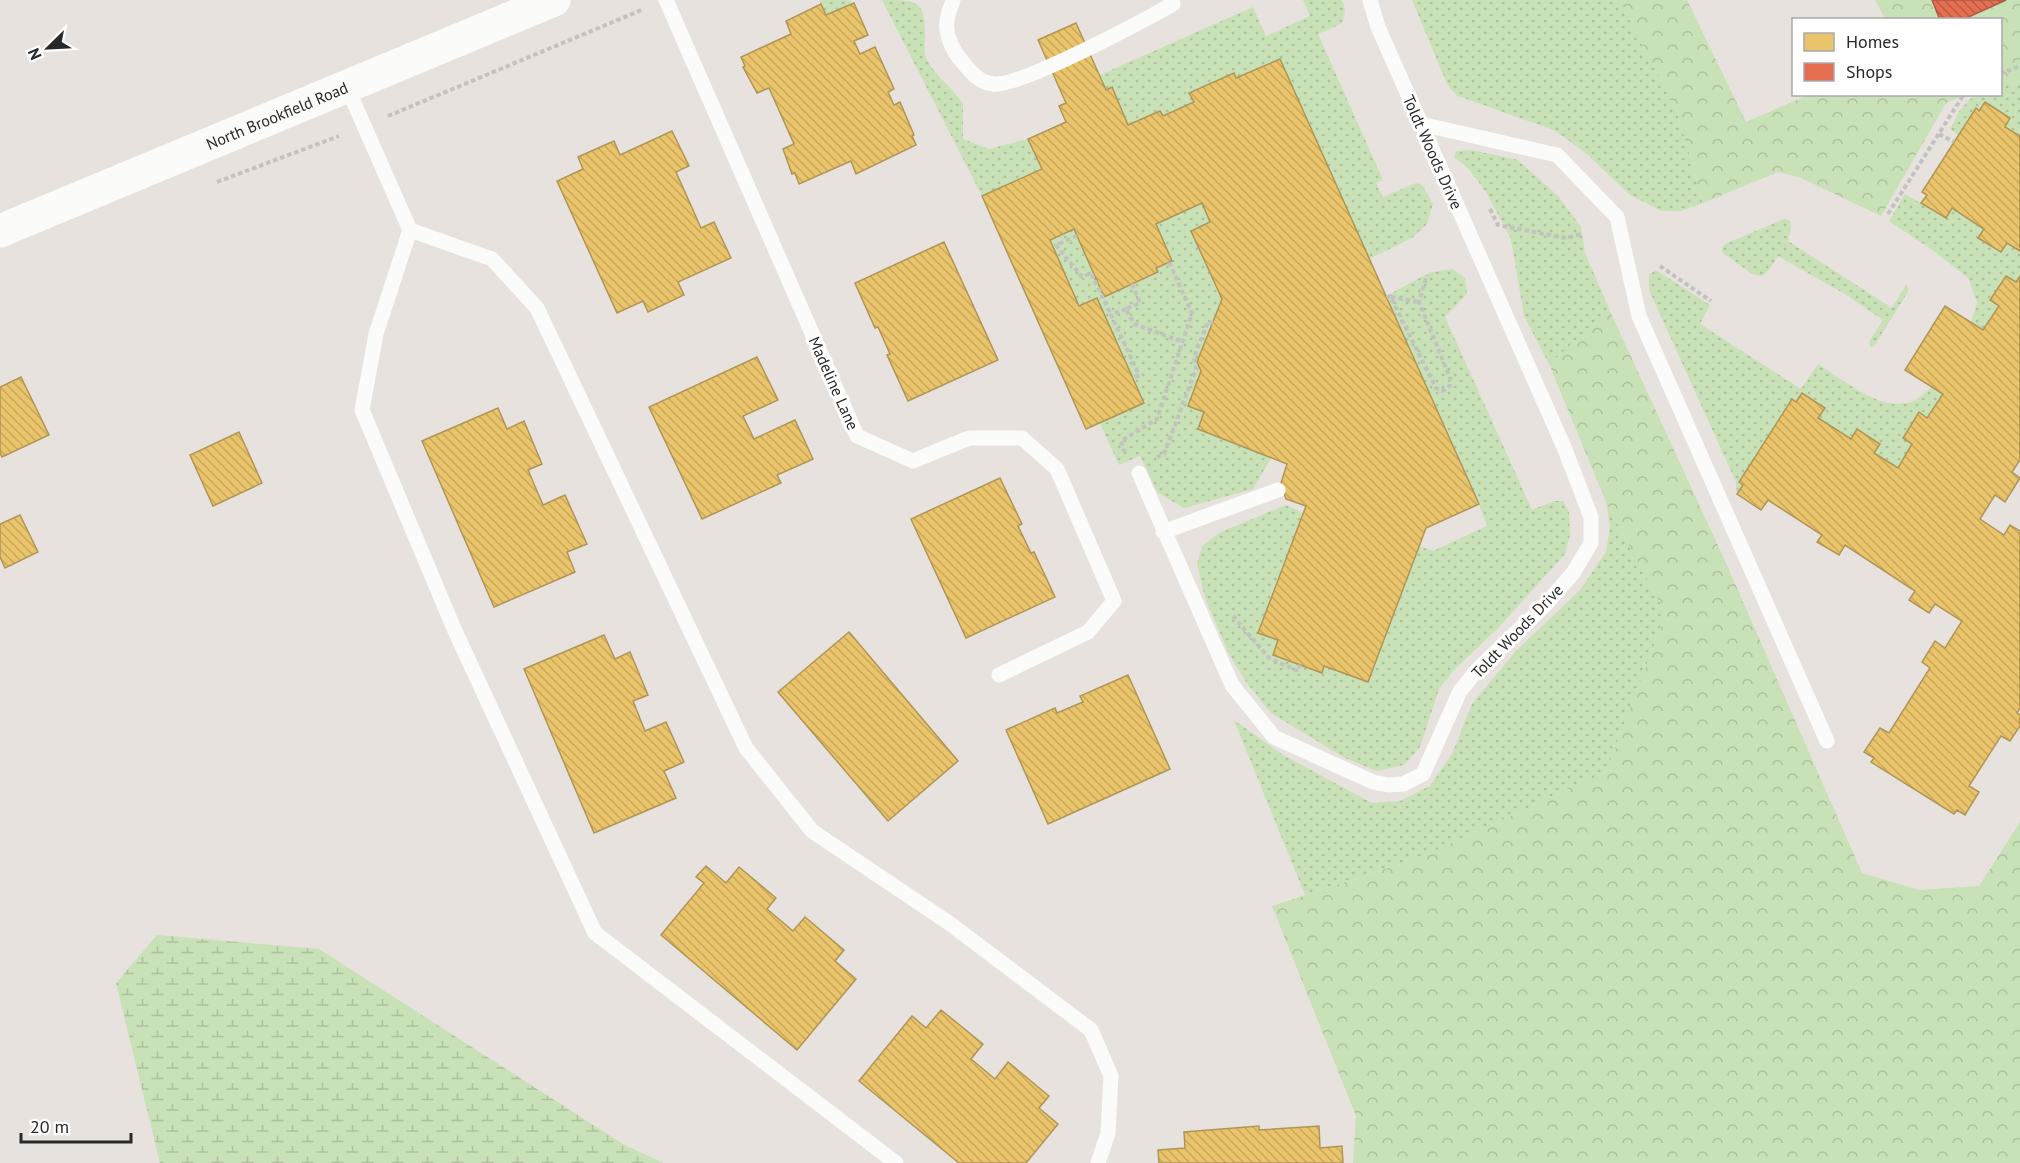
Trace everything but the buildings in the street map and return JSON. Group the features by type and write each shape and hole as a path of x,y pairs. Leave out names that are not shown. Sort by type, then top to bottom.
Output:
{"street":[{"name":"North Brookfield Road","path":"0,231 554,0"}],"lane":[{"name":"Madeline Lane","path":"666,0 857,436 913,461 969,438 1022,438 1057,469 1114,601 1088,632 999,675"},
{"path":"953,0 946,23 954,52 974,76 993,84 1017,79 1056,63 1175,1"},
{"name":"Toldt Woods Drive","path":"1139,473 1232,685 1274,736 1373,782 1388,785 1403,784 1423,774 1460,691 1478,669 1546,604 1573,573 1591,543 1591,517 1564,447 1378,27 1370,0"},
{"path":"347,87 410,230 376,334 362,410 455,631 595,933 896,1163"},
{"path":"1421,124 1557,155 1617,217 1639,316 1827,741"},
{"path":"410,230 492,259 537,308 746,748 812,831 949,923 1091,1030 1111,1076 1108,1133 1098,1163"},
{"path":"1164,532 1278,490"}],"path":[{"path":"2002,74 2020,66"},
{"path":"1888,214 1963,96"},
{"path":"1939,134 1954,142"},
{"path":"1488,204 1498,225 1566,238 1581,234"},
{"path":"1077,236 1056,245 1082,277 1091,273 1139,375 1132,378"},
{"path":"1128,459 1121,441 1157,418 1192,313 1169,262"},
{"path":"1660,266 1711,301"},
{"path":"1419,302 1388,297 1436,388 1442,391 1450,386 1450,378 1419,302 1427,275"},
{"path":"1111,315 1140,303 1132,284"},
{"path":"1126,309 1134,324 1184,342"},
{"path":"1155,458 1164,454 1197,369 1194,357 1208,322 1213,323"},
{"path":"1226,608 1269,658 1298,671 1300,665"}],"green space":[{"path":"819,0 849,0 852,3 826,15"},
{"path":"882,0 911,2 917,4 921,9 925,24 925,55 928,62 963,104 963,139 989,149 1028,139 1042,169 982,196"},
{"path":"1303,0 1341,0 1344,6 1341,24 1318,34 1383,180 1376,183 1383,197 1416,183 1422,185 1433,204 1427,224 1412,238 1369,259 1280,59 1236,78 1234,73 1190,93 1194,102 1163,116 1160,111 1128,125 1112,87 1106,90 1100,75 1253,7 1266,36 1310,16"},
{"path":"1412,0 1620,0 1677,111 1703,203 1681,211 1661,211 1629,194 1587,154 1556,131 1458,96 1448,86"},
{"path":"1620,0 1687,0 1746,122 1806,96 1963,96 1946,103 1881,216 1799,177 1778,172 1703,203 1677,111"},
{"path":"1875,0 2020,0 2020,86 2002,79 2002,18 1884,18"},
{"path":"2002,79 2020,86 2020,136 2005,127 2010,118 1985,102 1979,111 1975,108 1958,135 1950,129 1960,110 1973,96 2002,96"},
{"path":"1471,150 1518,160 1558,196 1581,227 1585,253 1610,311 1549,364 1524,316 1511,239 1486,192 1468,168 1454,157 1456,151"},
{"path":"1905,194 1946,218 1952,208 1984,229 1978,238 2000,252 2007,243 2020,251 2020,276 2016,282 2006,276 1991,300 1999,306 1983,330 1971,323 1977,302 1968,278 1931,249 1889,221"},
{"path":"1202,203 1210,222 1191,231 1222,299 1198,362 1201,371 1188,406 1204,412 1198,429 1271,458 1253,489 1184,508 1158,493 1140,456 1119,465 1100,423 1144,403 1079,306 1050,240 1074,229 1105,296 1158,273 1156,268 1172,261 1156,224"},
{"path":"1784,219 1790,221 1788,241 1892,308 1906,285 1908,287 1909,290 1874,346 1871,347 1869,342 1883,320 1845,294 1778,256 1762,276 1752,274 1723,253 1722,248 1725,244"},
{"path":"1453,269 1465,278 1467,294 1445,317 1532,510 1554,501 1563,501 1569,512 1570,535 1565,554 1498,628 1454,670 1439,689 1420,747 1404,765 1377,771 1345,758 1271,713 1246,682 1229,654 1205,598 1197,564 1202,546 1221,532 1286,505 1303,513 1258,633 1278,640 1273,655 1322,673 1324,666 1368,682 1419,546 1433,551 1487,526 1386,296 1431,272"},
{"path":"1656,270 1710,305 1700,324 1801,389 1818,364 1853,387 1879,400 1905,403 1917,399 1932,387 1943,394 1927,418 1918,413 1903,437 1912,444 1898,468 1874,453 1880,443 1857,429 1851,439 1818,418 1824,408 1801,393 1796,402 1791,400 1739,482 1743,485 1737,494 1736,482 1649,290 1649,275"},
{"path":"1610,311 1726,563 1862,873 1919,890 1979,886 2020,822 2020,1163 1353,1163 1356,1116 1272,906 1419,858 1606,772 1666,614 1606,502 1549,364"},
{"path":"1606,502 1666,614 1606,772 1419,858 1305,895 1234,720 1283,755 1372,803 1400,801 1430,786 1452,754 1472,704 1515,652 1580,590 1606,552 1610,527"},
{"path":"157,935 319,949 623,1144 663,1163 160,1163 116,983"}]}
